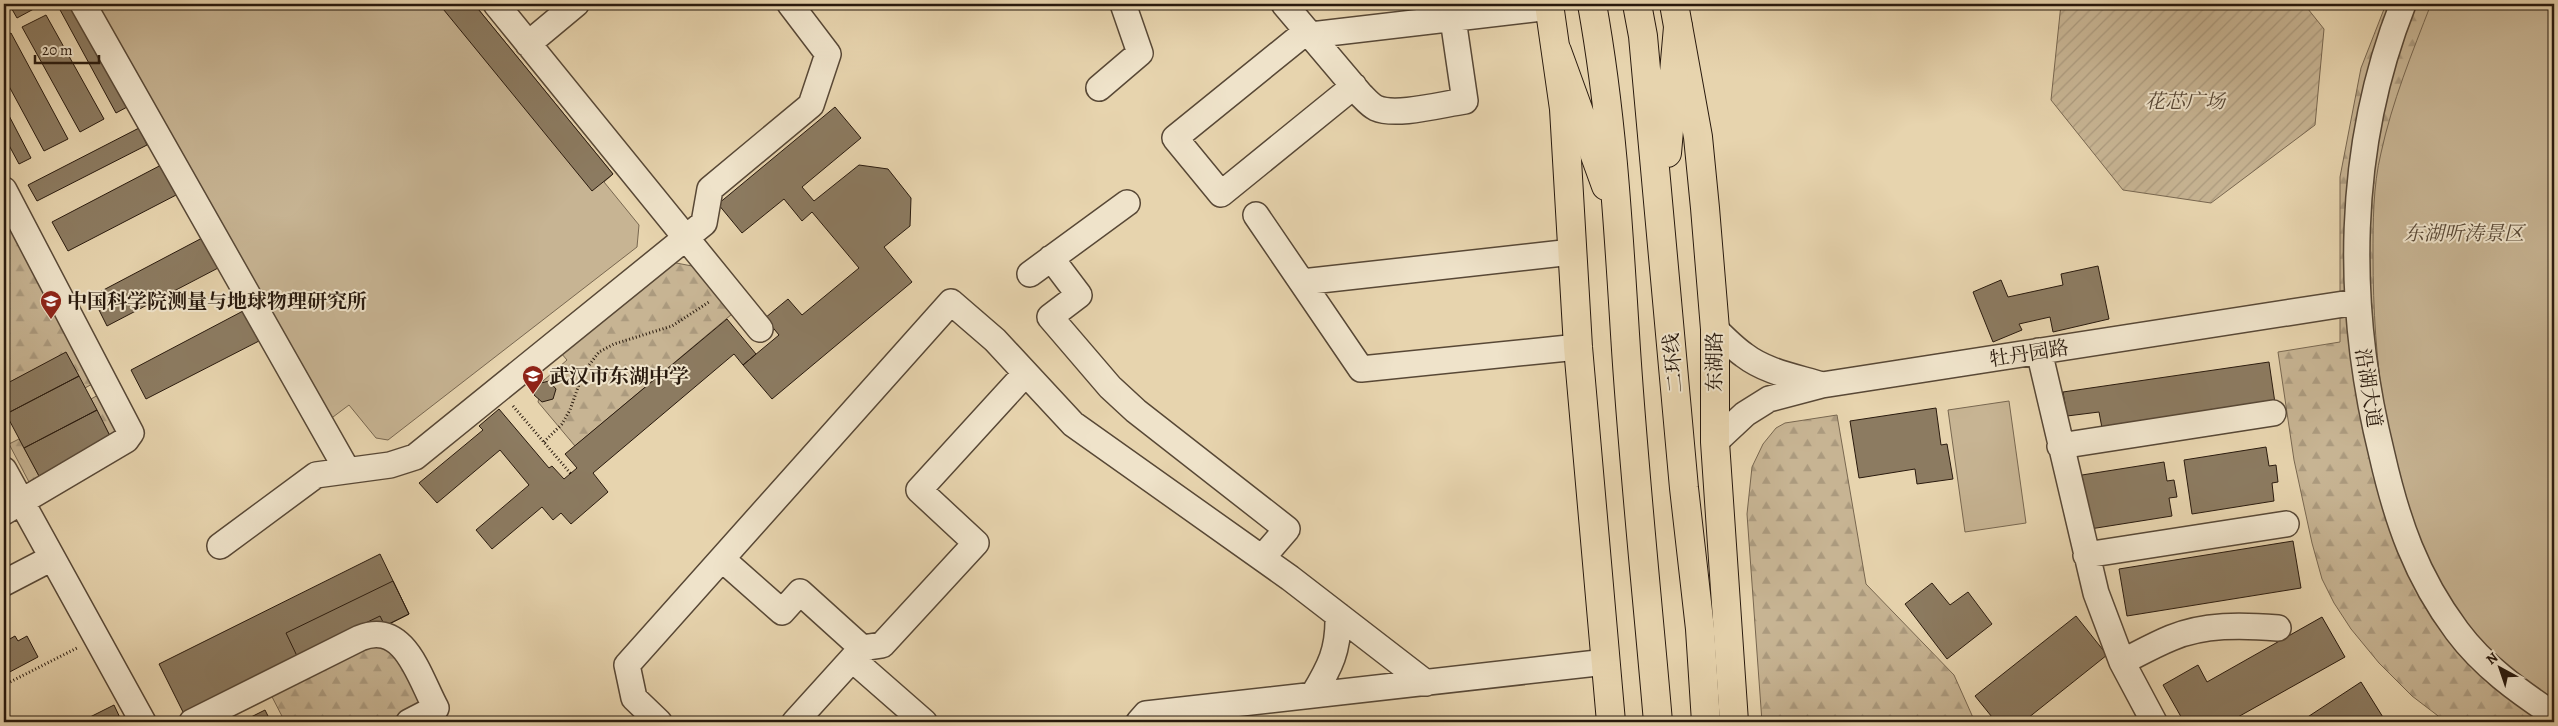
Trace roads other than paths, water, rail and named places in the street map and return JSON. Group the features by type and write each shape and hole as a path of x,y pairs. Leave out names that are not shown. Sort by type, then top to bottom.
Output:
{"main road":[{"path":"1592,4 1603,64 1619,223 1625,335 1658,722"},
{"name":"二环线","path":"1637,4 1643,36 1661,222 1684,488 1700,629 1706,722"},
{"path":"1549,5 1564,109 1578,347 1611,722"},
{"path":"1661,222 1676,15"},
{"name":"东湖路","path":"1676,15 1698,137 1714,330 1715,442 1734,722"},
{"path":"1557,51 1619,223"}],"street":[{"path":"83,4 347,470"},
{"path":"496,4 760,329"},
{"path":"528,44 576,4"},
{"path":"220,546 309,478 322,473 409,461 500,390 704,223 710,189 811,105 828,54 790,4"},
{"path":"1099,88 1140,53 1124,4"},
{"path":"1284,4 1375,108 1386,110 1404,110 1465,100 1453,19"},
{"name":"沿湖大道","path":"2403,4 2386,48 2363,156 2356,245 2357,302 2375,430 2394,509 2405,540 2456,631 2498,676 2554,715"},
{"path":"1354,86 1221,194 1175,138 1309,33 1453,19 1549,5"},
{"path":"4,190 132,433 126,440 12,508"},
{"path":"1030,274 1128,203"},
{"path":"1256,215 1361,369 1578,347"},
{"path":"1302,282 1572,252"},
{"path":"1051,258 1079,295 1050,317 1085,359 1136,411 1287,529 1262,558"},
{"path":"659,722 634,698 627,665 951,302 995,340 1073,424 1262,558 1426,683"},
{"name":"牡丹园路","path":"1714,330 1745,356 1756,362 1779,372 1822,385 2357,302"},
{"path":"2039,351 2086,555 2106,623 2122,662 2154,722"},
{"path":"795,722 857,654 882,644 976,543 919,490 1025,374"},
{"path":"1715,442 1745,414 1769,399 1822,385"},
{"path":"2060,446 2273,413"},
{"path":"4,470 12,508 52,558 143,722"},
{"path":"2086,555 2286,524"},
{"path":"4,583 52,558"},
{"path":"722,558 782,612 800,592 857,654 924,722"},
{"path":"1312,695 1335,654 1339,633 1338,615"},
{"path":"2122,662 2172,637 2197,630 2226,626 2278,628"},
{"path":"192,722 360,638 380,633 396,640 407,652 436,708 409,722"},
{"path":"1139,722 1146,714 1606,662"}],"place":[{"name":"中国科学院测量与地球物理研究所","path":"51,320"},
{"name":"武汉市东湖中学","path":"533,395"}],"park label":[{"name":"花芯广场","path":"2185,101"},
{"name":"东湖听涛景区","path":"2464,233"}]}
